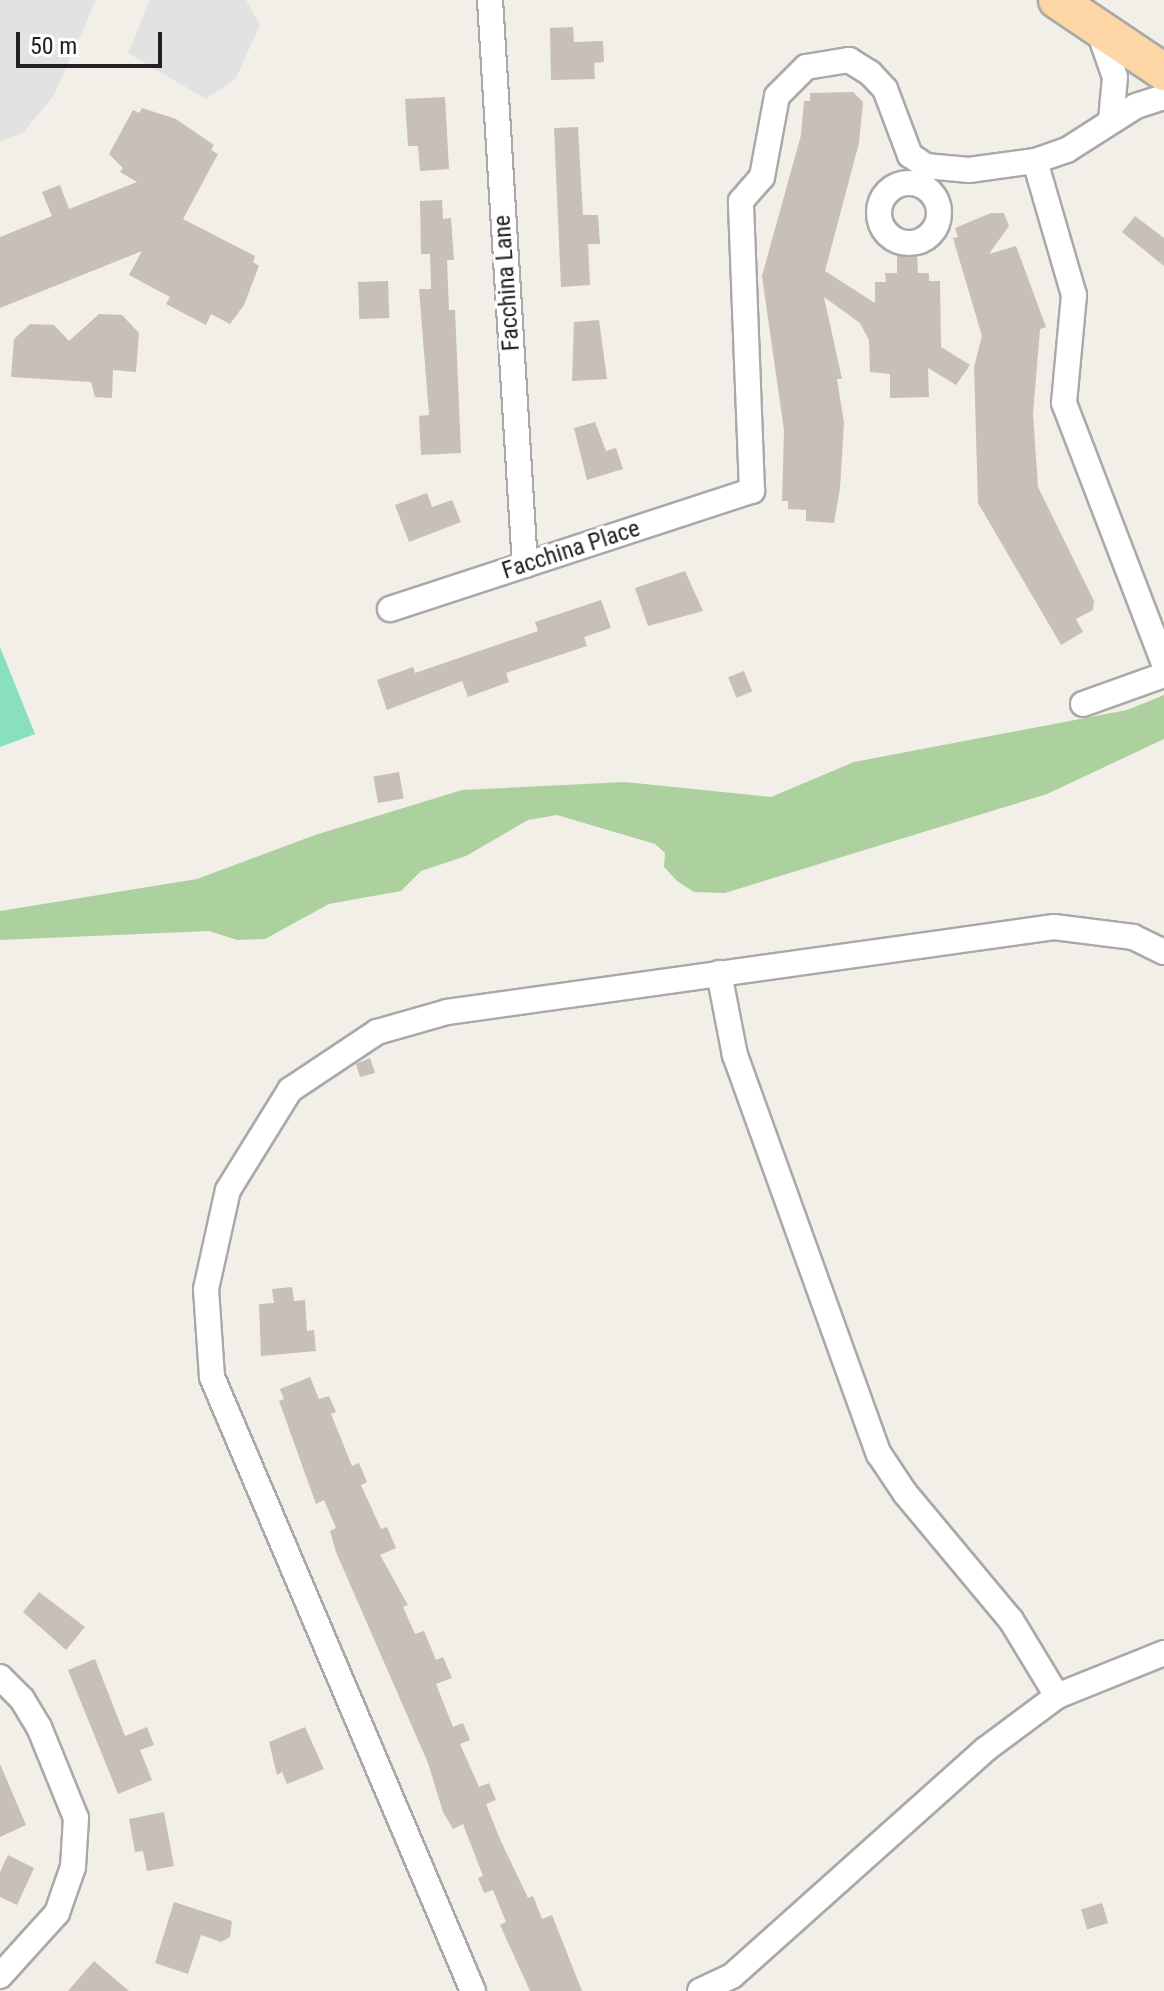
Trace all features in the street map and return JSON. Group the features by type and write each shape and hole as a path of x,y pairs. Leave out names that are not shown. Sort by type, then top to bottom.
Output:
{"main road":[{"path":"1057,0 1164,72"}],"street":[{"name":"Facchina Lane","path":"490,0 525,565"},
{"path":"1097,26 1115,77 1111,120"},
{"name":"Facchina Place","path":"390,609 752,491 741,201 762,177 777,96 789,80 806,67 849,60 876,66 910,155 922,175 1035,161"},
{"path":"1164,97 1111,120 1067,150 1035,161 1074,295 1064,403 1164,663"},
{"path":"1083,704 1164,675"},
{"path":"473,1991 212,1377 206,1289 228,1190 290,1090 377,1032 447,1012 1054,927 1133,937 1164,952"},
{"path":"719,973 735,1055 879,1454 905,1493 1011,1620 1057,1696"},
{"path":"700,1991 732,1976 986,1749 1057,1696 1164,1653"},
{"path":"0,1677 22,1699 39,1727 76,1818 73,1867 57,1913 0,1976"}],"green space":[{"path":"0,647 35,734 0,747"},
{"path":"1164,695 1164,739 1047,794 725,893 694,892 677,881 664,867 665,853 655,844 557,815 528,820 466,856 421,871 401,891 329,904 265,939 237,940 209,931 0,940 0,911 197,879 315,835 462,790 625,782 771,797 854,762 1127,710"}],"shaded area":[{"path":"0,0 96,0 54,95 23,133 0,141"},
{"path":"150,0 246,0 260,25 236,78 206,99 128,53"}],"building":[{"path":"573,27 574,42 603,41 604,62 594,63 595,79 551,80 550,28"},
{"path":"853,92 863,102 859,143 825,271 875,303 875,282 886,282 885,273 897,273 897,255 917,255 918,273 929,273 929,281 940,281 941,347 970,365 956,385 928,368 929,397 890,398 890,374 870,372 869,340 860,323 824,297 842,379 837,379 844,423 840,488 834,523 806,521 806,510 788,509 788,501 782,501 784,430 762,276 801,135 804,101 810,101 810,93"},
{"path":"445,97 449,169 420,171 418,146 408,146 405,99"},
{"path":"142,108 176,119 214,145 211,150 218,154 183,219 255,256 253,262 259,266 244,305 230,324 211,314 206,325 166,304 170,297 129,275 142,251 0,308 0,237 52,216 42,192 60,185 69,209 137,182 120,172 123,168 109,154 133,110 139,113"},
{"path":"578,127 583,215 598,215 600,244 588,244 590,285 561,287 554,128"},
{"path":"442,200 443,219 451,218 454,260 447,260 449,310 455,310 461,453 421,455 419,416 429,415 419,289 431,289 430,254 421,254 420,201"},
{"path":"991,213 1004,213 1009,226 989,254 1016,246 1046,327 1040,329 1033,414 1038,487 1094,601 1093,610 1076,619 1083,632 1061,645 978,503 974,367 982,336 953,238 958,237 955,228"},
{"path":"1135,216 1164,238 1164,266 1122,232"},
{"path":"388,281 389,318 359,319 358,282"},
{"path":"99,314 122,315 139,333 136,372 113,370 112,398 95,397 91,382 11,377 14,339 30,324 54,325 69,341"},
{"path":"599,320 607,379 572,381 574,322"},
{"path":"595,422 606,451 616,448 623,469 587,480 574,428"},
{"path":"427,493 432,507 452,500 461,522 409,542 395,505"},
{"path":"685,571 703,611 648,626 635,588"},
{"path":"601,600 611,628 584,637 587,646 506,673 509,682 468,697 462,681 387,710 377,680 413,667 415,673 538,631 535,622"},
{"path":"744,671 752,691 736,698 728,677"},
{"path":"399,772 404,799 378,803 373,777"},
{"path":"370,1058 375,1073 360,1077 356,1064"},
{"path":"292,1287 294,1301 305,1300 307,1331 314,1330 316,1351 261,1356 259,1304 274,1303 272,1289"},
{"path":"310,1377 319,1399 329,1396 336,1412 331,1414 352,1466 359,1463 367,1482 361,1485 381,1529 387,1527 396,1548 380,1555 408,1605 403,1607 415,1634 424,1631 436,1660 443,1657 452,1678 436,1684 453,1727 463,1723 470,1740 460,1744 479,1787 489,1783 496,1800 486,1804 499,1837 528,1898 533,1896 542,1919 552,1915 582,1991 530,1991 500,1925 506,1922 493,1890 484,1893 478,1878 483,1876 463,1824 453,1829 443,1812 428,1763 336,1552 330,1531 336,1528 324,1500 316,1504 279,1401 284,1399 280,1389"},
{"path":"39,1592 85,1627 66,1650 23,1612"},
{"path":"95,1659 125,1736 147,1727 154,1745 140,1750 152,1780 118,1794 68,1670"},
{"path":"305,1727 324,1769 287,1784 282,1772 277,1775 269,1742"},
{"path":"0,1764 26,1825 0,1837"},
{"path":"164,1812 174,1866 147,1871 143,1851 135,1852 129,1819"},
{"path":"8,1855 34,1868 17,1905 0,1897 0,1872"},
{"path":"174,1902 232,1921 230,1937 221,1942 201,1935 188,1974 155,1963"},
{"path":"1102,1903 1108,1923 1087,1930 1081,1909"},
{"path":"94,1961 129,1991 68,1991"}]}
